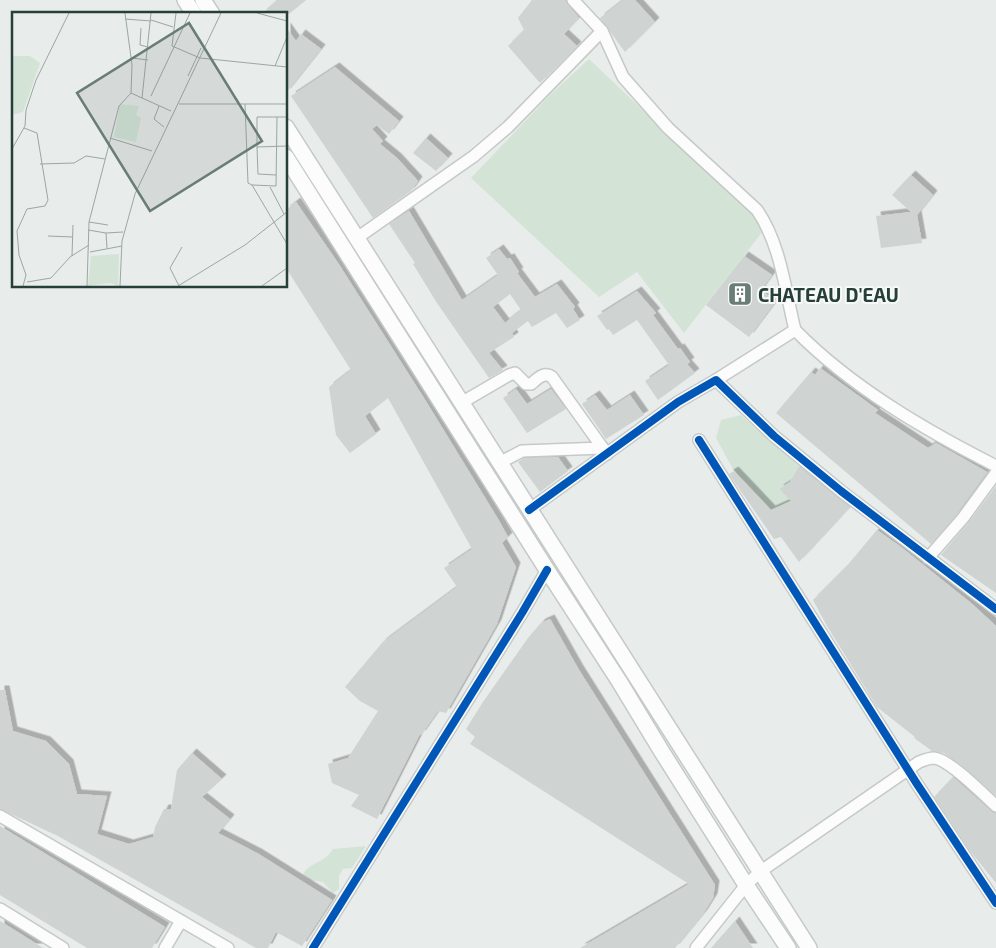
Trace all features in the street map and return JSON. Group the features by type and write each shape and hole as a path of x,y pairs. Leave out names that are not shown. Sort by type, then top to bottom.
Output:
{"main road":[{"path":"185,0 193,12"},
{"path":"204,0 211,12"},
{"path":"288,130 809,948"},
{"path":"288,160 547,570 620,681 662,752 746,885 788,948"}],"street":[{"path":"573,0 602,32 622,77 668,128 757,210 766,223 779,263 795,330 814,350 846,375 910,418 957,446 996,466"},
{"path":"357,238 474,156 508,127 602,32"},
{"path":"529,510 605,451 678,402 795,330"},
{"path":"461,403 508,375 515,373 526,384 531,384 545,374 548,374 605,451"},
{"path":"716,380 774,436 841,491 996,609"},
{"path":"699,440 908,770 992,886 996,902"},
{"path":"499,463 522,451 605,451"},
{"path":"928,558 963,518 996,473"},
{"path":"313,948 547,570"},
{"path":"696,948 746,885 761,871 919,762 929,758 940,759 961,774 996,806"},
{"path":"0,816 225,947"},
{"path":"0,909 63,948"},
{"path":"165,948 181,921"}],"green space":[{"path":"589,59 763,224 763,231 684,333 637,272 599,297 471,178 550,95"},
{"path":"741,415 799,466 790,482 779,489 791,501 771,510 734,471 716,438 721,420"},
{"path":"366,846 352,868 343,869 339,876 339,889 333,893 323,882 310,880 303,874 326,857 333,849"}],"building":[{"path":"278,0 306,0 289,14 288,12 264,12"},
{"path":"532,0 565,0 579,18 564,34 577,46 540,83 508,46 524,30 518,18"},
{"path":"623,0 635,0 655,22 625,52 600,18"},
{"path":"288,30 296,41 301,34 321,49 288,90"},
{"path":"335,67 399,121 389,134 377,125 372,129 383,141 380,144 397,158 418,181 411,191 373,218 291,96"},
{"path":"426,138 448,158 436,171 413,153"},
{"path":"911,175 933,195 917,215 922,243 881,248 876,216 911,212 892,195"},
{"path":"296,202 338,263 498,519 508,537 502,543 516,567 497,624 446,713 438,711 420,734 377,819 351,806 359,795 332,783 328,764 348,758 378,711 360,701 345,687 383,642 457,587 444,568 472,549 388,398 365,416 376,434 350,453 336,435 329,387 351,370 288,271 288,208"},
{"path":"409,211 462,300 498,275 486,258 499,249 507,259 510,258 519,272 517,273 535,297 557,284 575,307 573,309 580,320 567,328 556,313 532,327 528,321 512,333 514,337 489,353 503,370 489,378 437,303 413,264 415,263 389,224","holes":["510,294 521,310 505,323 493,307"]},
{"name":"CHATEAU D'EAU","path":"744,256 772,275 761,290 776,301 749,337 706,305"},
{"path":"637,291 656,313 653,315 678,349 680,348 690,362 687,364 695,373 658,400 645,381 669,365 637,320 613,335 597,316"},
{"path":"820,368 878,410 875,413 928,448 936,443 987,472 931,544 776,413 811,372 815,375"},
{"path":"516,389 527,404 551,389 566,409 527,433 503,398"},
{"path":"595,395 607,410 630,395 644,415 606,439 582,404"},
{"path":"558,457 568,471 540,492 518,462 524,458"},
{"path":"799,466 850,507 799,562 781,537 774,539 729,474 734,471 771,510 791,501 779,489 790,482"},
{"path":"996,486 996,593 941,555"},
{"path":"877,530 971,603 996,626 996,796 961,765 944,753 932,751 877,707 813,600 846,567"},
{"path":"550,619 579,670 715,885 713,898 703,914 675,948 580,948 689,884 470,744 475,737 466,729 483,702 528,638 541,623"},
{"path":"0,690 5,690 13,731 46,741 69,764 77,794 107,796 97,834 129,844 153,837 155,827 164,809 171,809 177,770 192,753 222,779 202,797 230,819 218,833 257,853 332,900 302,946 276,932 268,948 256,948 58,836 0,809"},
{"path":"953,777 991,811 996,813 996,883 970,851 934,797"},
{"path":"0,826 165,927 152,948 87,948 0,895"},
{"path":"0,921 43,948 0,948"},
{"path":"735,921 753,948 711,948"}],"cycle path":[{"path":"529,510 678,402 716,380 774,436 841,491 996,609"},
{"path":"699,440 917,784 996,903"},
{"path":"313,948 547,570"}],"place":[{"name":"CHATEAU D'EAU","path":"740,294"}]}
